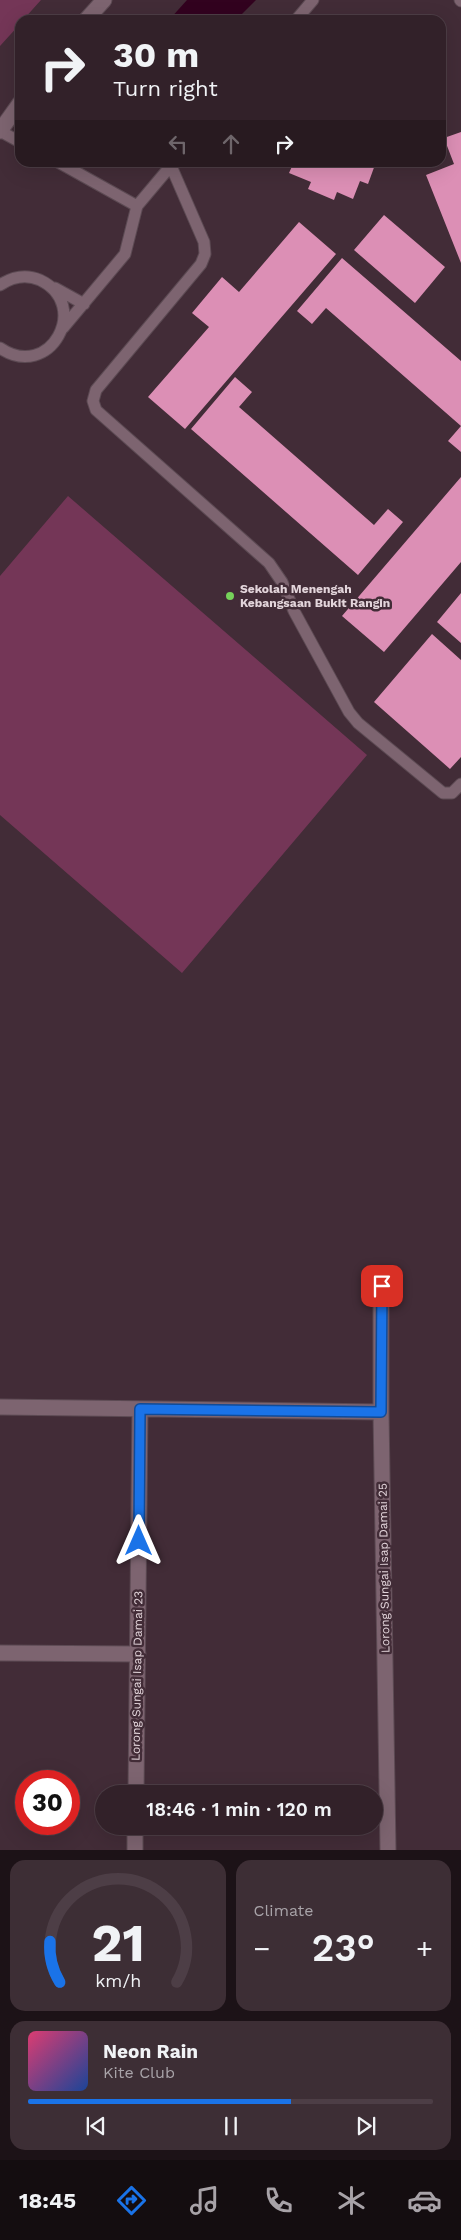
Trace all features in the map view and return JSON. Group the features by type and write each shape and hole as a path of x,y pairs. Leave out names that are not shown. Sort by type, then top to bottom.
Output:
{"street":[{"path":"90,15 104,0"},
{"path":"0,131 15,110"},
{"name":"Lorong Sungai Isap Damai 25","path":"382,1286 381,1412 388,1850"},
{"path":"0,1408 381,1412"},
{"name":"Lorong Sungai Isap Damai 23","path":"136,1785 140,1409"},
{"path":"0,1653 138,1654"},
{"path":"135,1835 135,1850"}],"lane":[{"path":"300,15 313,0"},
{"path":"0,131 15,139"},
{"path":"67,167 137,206"},
{"path":"0,348 8,354 21,357 34,356 46,350 56,341 62,329 125,254 137,206 170,167"},
{"path":"174,167 204,242 205,254 201,264 96,390 92,401 96,410 269,564 282,582 294,611 341,697 358,723 443,793 452,794 461,784"},
{"path":"0,285 8,279 22,276 35,278 84,304"},
{"path":"47,283 60,299 64,319 62,329"}],"shaded area":[{"path":"0,0 41,0 28,15 15,15 15,30 0,46"},
{"path":"187,0 256,0 241,15 174,15"},
{"path":"68,496 367,755 182,973 0,815 0,576"}],"building":[{"path":"461,132 461,263 426,175 454,164 446,143 446,137"},
{"path":"292,167 374,167 368,184 360,181 353,199 337,192 334,200 308,189 311,182 289,173"},
{"path":"384,215 445,267 415,303 354,250"},
{"path":"299,222 336,254 185,429 148,397 209,327 192,313 222,277 239,292"},
{"path":"342,258 461,361 461,426 326,308 312,324 297,311"},
{"path":"235,377 252,392 239,407 374,525 388,509 403,522 358,575 191,429"},
{"path":"461,426 461,452 448,441"},
{"path":"461,477 461,562 384,652 342,616"},
{"path":"461,593 461,643 437,622"},
{"path":"432,634 461,660 461,757 450,769 374,702"}],"place":[{"name":"Sekolah Menengah Kebangsaan Bukit Rangin","path":"230,596"}],"route":[{"path":"139,1541 140,1409 381,1412 382,1286"}]}
